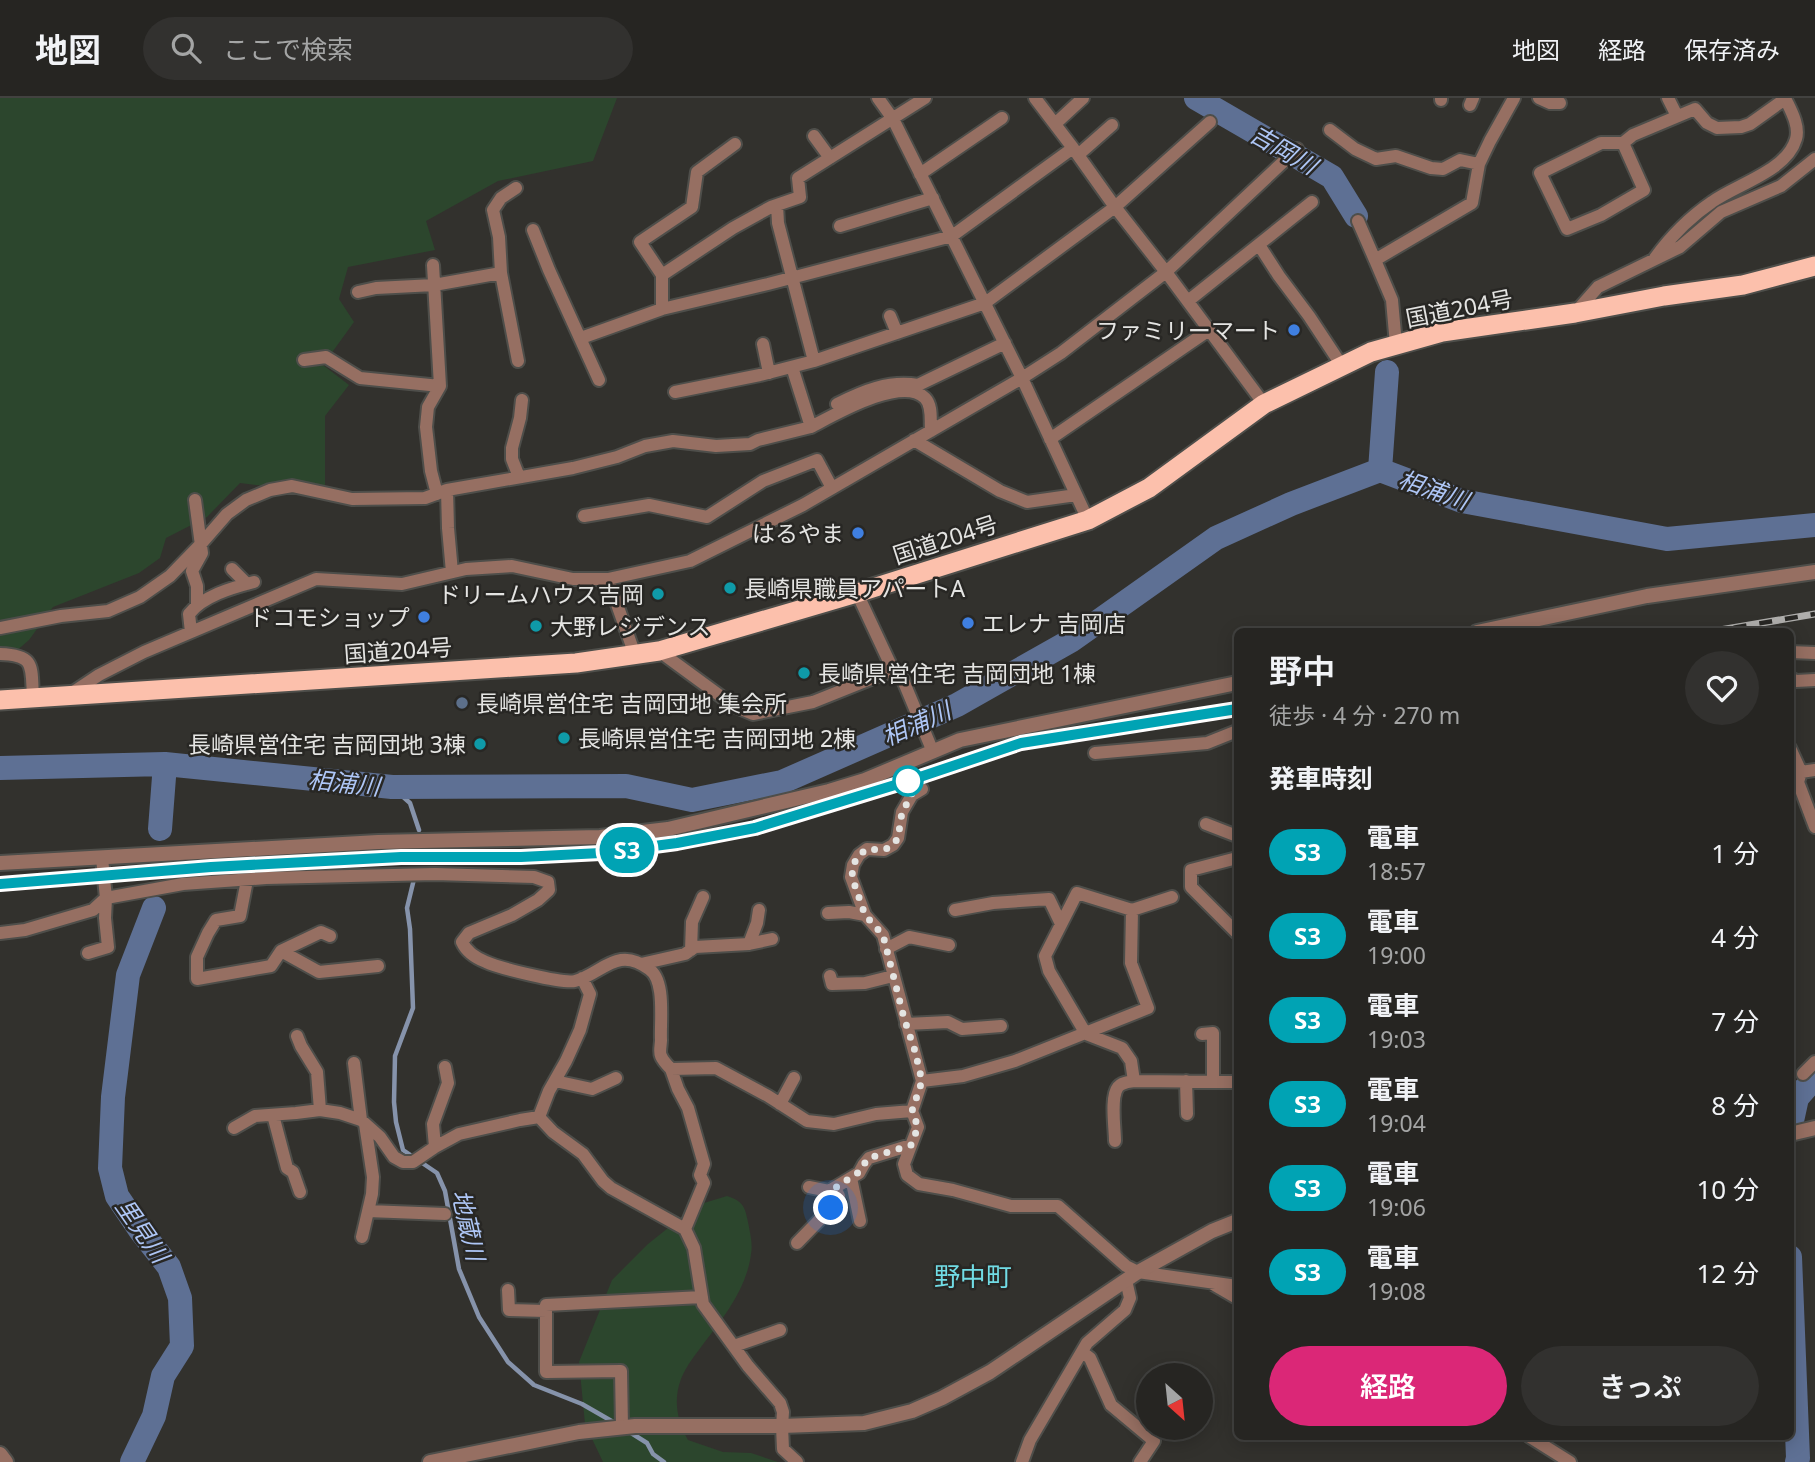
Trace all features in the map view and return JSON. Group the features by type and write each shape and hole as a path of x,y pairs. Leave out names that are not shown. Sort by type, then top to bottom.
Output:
{"highway":[{"name":"国道204号","path":"0,700 576,663 659,651 857,593 1088,520 1149,488 1264,404 1371,352 1442,332 1743,285 1815,266"}],"street":[{"path":"878,98 893,119 952,236 1088,520"},
{"path":"663,275 733,228 777,205 800,197 798,178 925,98"},
{"path":"1035,98 1264,404"},
{"path":"1055,124 1083,98"},
{"path":"1375,260 1472,203 1479,164 1514,98"},
{"path":"1539,98 1550,103 1560,103"},
{"path":"1668,98 1676,117"},
{"path":"1623,143 1644,191 1593,219 1567,229 1540,173 1601,144 1623,143 1633,135 1695,109 1707,123 1717,128 1741,127 1750,124 1785,98 1796,124 1797,138 1779,164 1713,201 1669,238 1655,258"},
{"path":"920,174 1002,118"},
{"path":"675,392 814,361 985,303 1115,207 1210,122"},
{"path":"581,338 662,309 952,236 1112,125"},
{"path":"1330,130 1355,149 1376,159 1396,156 1431,168 1443,169 1460,160 1479,164"},
{"path":"814,135 830,158"},
{"path":"662,309 663,275 640,242 692,207 697,172 736,144"},
{"path":"69,695 132,657 316,579 402,584 466,569 512,566 573,579 608,579 690,561 803,505 1061,353 1166,272 1297,149"},
{"path":"1575,313 1598,287 1680,247 1721,212 1781,186 1815,159"},
{"path":"516,188 501,198 493,210 499,237 501,273 518,360"},
{"path":"840,226 933,198"},
{"path":"1188,301 1312,202"},
{"path":"777,205 778,223 814,361"},
{"path":"1358,220 1392,300 1396,345"},
{"path":"533,230 599,380"},
{"path":"1259,245 1342,366"},
{"path":"433,265 440,386 428,407 426,427 431,471 442,492 452,572"},
{"path":"358,292 376,288 434,285 501,273"},
{"path":"890,316 897,333"},
{"path":"1050,439 1209,330"},
{"path":"813,421 853,396 889,384 918,384 1005,343"},
{"path":"763,344 769,373"},
{"path":"304,360 326,357 360,378 440,386"},
{"path":"792,367 813,421"},
{"path":"0,628 108,611 140,597 170,576 227,514 246,500 270,490 292,486 352,499 425,498 442,492 573,468 617,457 645,446 673,441 716,446 750,444 813,421 849,414 873,396 900,392 915,392 925,398 930,405 931,430"},
{"path":"519,477 512,459 512,448 522,400"},
{"path":"914,440 1000,491 1027,502 1076,495"},
{"path":"584,516 649,505 707,517 763,481 817,460 832,488"},
{"path":"195,500 202,553 192,571 197,586 197,604"},
{"path":"191,632 189,614 197,604 251,583 232,569"},
{"path":"1512,628 1647,596 1815,572"},
{"path":"608,579 635,655"},
{"path":"857,593 893,670 903,680 933,752"},
{"path":"659,651 734,706 753,714 813,702 893,670"},
{"path":"1794,653 1815,653"},
{"path":"0,654 17,654 24,658 30,666 33,697"},
{"path":"1794,680 1815,680"},
{"path":"0,863 378,842 600,837 668,829 829,792 865,780 960,740 1234,684"},
{"path":"1095,753 1207,743 1234,732"},
{"path":"1815,770 1796,781 1815,827"},
{"path":"922,789 912,795 902,812 898,838 893,845 884,850 867,849 859,855 853,865 852,877 865,915 883,935 922,1081 912,1111 918,1127 904,1164 907,1175 919,1184 1011,1206 1058,1206 1126,1266 1132,1276 1130,1298 1125,1310 1087,1343 1030,1440 1022,1462"},
{"path":"1206,824 1234,835"},
{"path":"95,955 108,947 102,858"},
{"path":"1234,859 1191,870 1191,887 1234,930"},
{"path":"0,933 25,930 93,910 106,898 183,884 435,874 534,877 548,882 549,890 538,900 512,915 469,933 462,942 466,950 486,962 537,976 573,982 607,964 622,960 636,962 655,973 660,985 661,1056 671,1069 688,1108 704,1164 700,1175 704,1183 685,1228"},
{"path":"247,880 240,916 216,920 208,933 197,957 195,982 271,966 281,951 321,932 330,936"},
{"path":"1135,1081 1131,1061 1122,1048 1086,1034 1049,971 1045,956 1077,893 1132,910 1172,897"},
{"path":"691,950 692,922 703,897"},
{"path":"955,910 1049,899 1061,924"},
{"path":"749,944 759,910"},
{"path":"922,1081 963,1076 1015,1061 1148,1008 1131,963 1132,910"},
{"path":"828,913 849,912 865,915"},
{"path":"886,949 909,937 949,945"},
{"path":"641,964 685,954 695,947 749,944 772,939"},
{"path":"281,951 319,972 372,966 370,980"},
{"path":"830,976 832,984 865,983 893,976"},
{"path":"539,1117 580,1030 590,994 582,978"},
{"path":"906,1024 948,1022 962,1029 982,1022 1001,1026"},
{"path":"1202,1034 1213,1033 1213,1082"},
{"path":"297,1035 300,1046 317,1072 320,1110"},
{"path":"1803,1074 1815,1062"},
{"path":"354,1063 373,1177 362,1237"},
{"path":"435,1147 433,1124 448,1083 445,1067"},
{"path":"671,1069 716,1068 807,1121 834,1124 876,1114 912,1111"},
{"path":"555,1081 592,1089 616,1078"},
{"path":"780,1104 794,1078"},
{"path":"1186,1082 1187,1114"},
{"path":"1115,1141 1114,1098 1117,1088 1124,1083 1234,1082"},
{"path":"234,1128 255,1116 320,1110 340,1113 363,1122 380,1137 394,1157 413,1161 459,1134 539,1117"},
{"path":"273,1115 287,1168 293,1172 300,1192"},
{"path":"539,1117 553,1132 583,1154 611,1188 685,1228 694,1248 703,1304 748,1366 780,1403 783,1412 783,1449 797,1462"},
{"path":"809,1187 830,1191 859,1172 869,1158 911,1145"},
{"path":"851,1178 860,1222"},
{"path":"797,1244 831,1208 839,1196 835,1188"},
{"path":"368,1210 445,1214"},
{"path":"430,1462 579,1432 622,1427 864,1423 912,1411 990,1372 1132,1276 1212,1231 1234,1222"},
{"path":"1132,1276 1234,1286"},
{"path":"1206,1281 1234,1296"},
{"path":"508,1290 509,1310 546,1311"},
{"path":"622,1427 621,1371 546,1372 546,1305 578,1296 702,1297"},
{"path":"734,1346 780,1330"},
{"path":"1082,1352 1090,1358 1111,1405 1154,1441 1140,1462"},
{"path":"1535,1440 1570,1462"},
{"path":"0,1454 6,1462"}],"green space":[{"path":"0,98 617,98 593,161 498,181 426,221 435,250 348,267 339,299 354,322 323,365 349,385 325,416 325,493 240,483 207,517 166,538 160,558 139,573 53,607 29,640 7,659 0,657"},
{"path":"727,1196 740,1202 746,1212 752,1250 749,1267 734,1302 683,1374 677,1395 677,1410 688,1440 723,1452 751,1453 778,1462 603,1462 585,1424 579,1362 612,1280 648,1244 683,1216 704,1203"}],"waterway":[{"name":"吉岡川","path":"1196,98 1332,177 1356,216"},
{"name":"吉岡川","path":"1380,470 1387,372"},
{"name":"相浦川","path":"0,768 165,764 392,787 626,786 692,800 782,782 957,705 1072,640 1216,538 1291,504 1380,470 1462,501 1667,539 1815,525"},
{"name":"里見川","path":"160,829 165,764"},
{"name":"地蔵川","path":"392,787 410,803 419,830"},
{"name":"地蔵川","path":"414,879 407,908 413,1008 395,1056 394,1102 403,1150 437,1173 445,1191 459,1269 479,1317 508,1362 534,1385 582,1404 615,1423"},
{"name":"里見川","path":"132,1462 154,1416 163,1376 182,1346 180,1298 169,1267 117,1196 110,1168 113,1097 128,975 154,908"},
{"path":"1794,1112 1797,1098 1815,1077"},
{"path":"1794,1358 1797,1462"},
{"name":"地蔵川","path":"628,1431 647,1443 653,1454 664,1462"}],"railway":[{"path":"1732,628 1815,614"},
{"path":"0,884 210,867 401,857 601,854 755,828 1021,743 1234,709"}],"train":[{"name":"S3","path":"0,884 211,867 401,857 521,857 601,853 677,843 755,828 1021,743 1234,709"}],"place":[{"name":"ファミリーマート","path":"1294,330"},
{"name":"はるやま","path":"858,533"},
{"name":"長崎県職員アパートA","path":"730,588"},
{"name":"ドリームハウス吉岡","path":"658,594"},
{"name":"ドコモショップ","path":"424,617"},
{"name":"エレナ 吉岡店","path":"968,623"},
{"name":"大野レジデンス","path":"536,626"},
{"name":"長崎県営住宅 吉岡団地 1棟","path":"804,673"},
{"name":"長崎県営住宅 吉岡団地 集会所","path":"462,703"},
{"name":"長崎県営住宅 吉岡団地 2棟","path":"564,738"},
{"name":"長崎県営住宅 吉岡団地 3棟","path":"480,744"}],"district":[{"name":"野中町","path":"973,1276"}],"route":[{"path":"831,1208 839,1196 835,1188 859,1172 869,1158 911,1145 918,1127 912,1111 922,1081 915,1051 883,935 865,915 852,877 853,865 859,855 867,849 884,850 898,838 902,812 912,795 908,781"}]}
